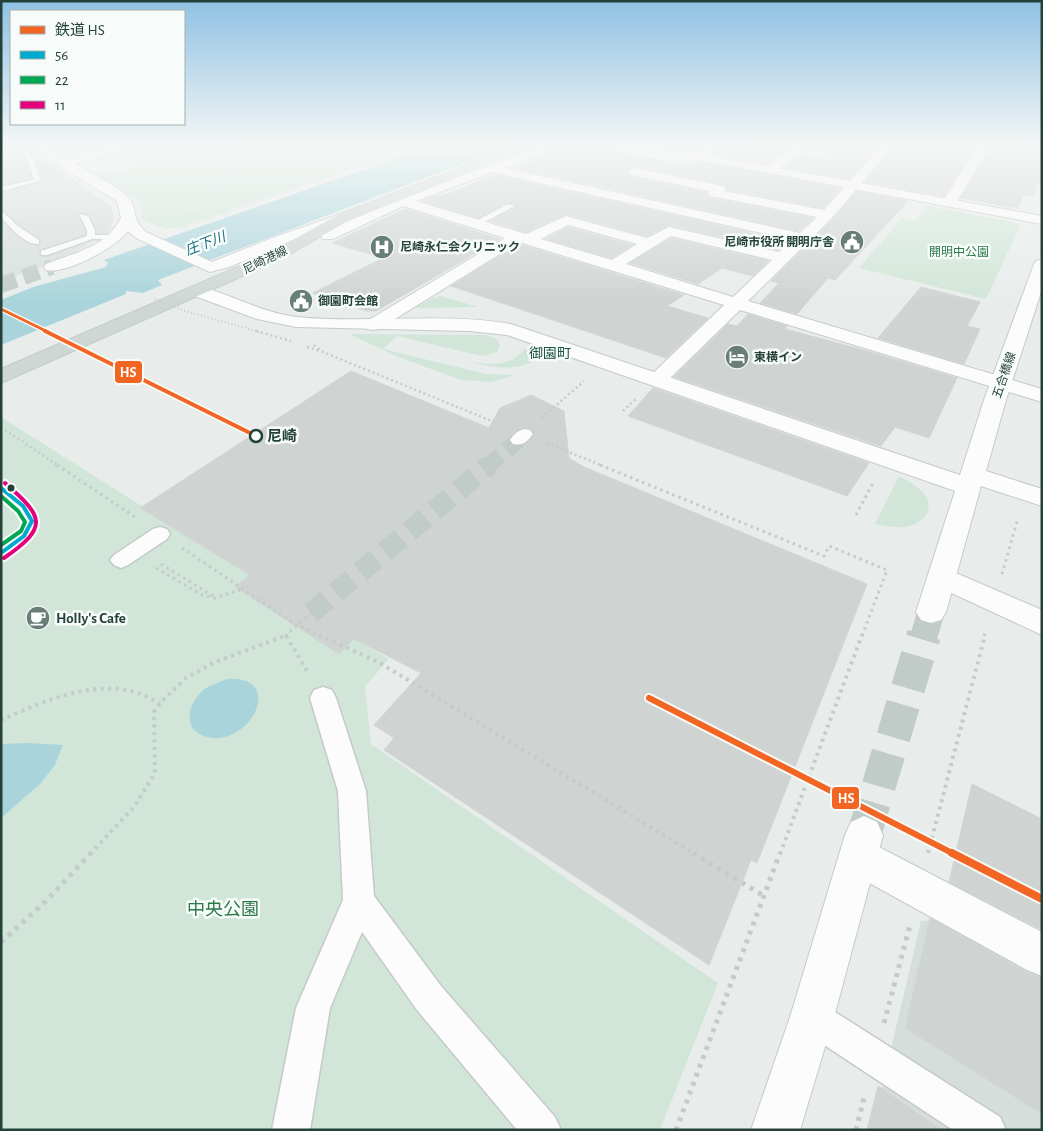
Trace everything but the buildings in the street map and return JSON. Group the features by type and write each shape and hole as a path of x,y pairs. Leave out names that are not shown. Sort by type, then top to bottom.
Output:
{"main road":[{"name":"尼崎港線","path":"1,377 273,257 343,218 395,198"}],"street":[{"path":"121,198 129,215 131,226 141,235 210,267 218,266 285,238 343,218"},
{"path":"273,257 298,252 347,226 416,198"},
{"path":"627,198 804,238"},
{"path":"748,198 827,215"},
{"path":"649,387 804,238 843,198"},
{"path":"921,198 1042,220"},
{"path":"949,203 952,198"},
{"path":"404,202 1042,396"},
{"path":"52,267 110,243 127,224 129,215"},
{"path":"373,325 522,239 566,220 649,243"},
{"path":"613,266 668,231 783,258"},
{"name":"五合橋線","path":"932,612 1001,384 1042,264"},
{"path":"198,291 263,315 312,323 500,328 649,387 971,481 1042,498"},
{"path":"139,548 121,560 160,534"},
{"path":"942,577 1042,624"},
{"path":"291,1130 313,1008 358,901 352,791 323,698"},
{"path":"775,1130 812,1017 861,845 1042,955"},
{"path":"358,901 429,998 542,1130"},
{"path":"812,1017 987,1130"}],"lane":[{"path":"474,224 511,206"},
{"path":"1,212 15,228 36,242"},
{"path":"84,216 91,230 91,237"},
{"path":"44,253 91,237 117,237"}],"path":[{"path":"221,198 229,212"},
{"path":"176,230 270,198"},
{"path":"161,220 211,212 229,212"},
{"path":"155,299 185,311 291,341"},
{"path":"224,316 289,335"},
{"path":"310,342 322,352 521,437 824,556 828,546 887,570 676,1130"},
{"path":"521,437 590,376"},
{"path":"623,411 649,387"},
{"path":"856,515 875,478"},
{"path":"1000,582 1019,515"},
{"path":"156,561 215,598"},
{"path":"151,565 202,595 215,598 243,589"},
{"path":"1,942 45,902 134,807 155,773 152,735 154,712 160,703 186,678 213,663 286,636 311,613"},
{"path":"298,625 380,663 764,896"},
{"path":"286,636 323,698"},
{"path":"1,720 44,703 94,690 131,691 160,703"}],"shaded area":[{"path":"1,198 99,198 111,206 114,217 111,229 101,238 55,262 1,281"},
{"path":"942,920 1042,977 1042,1130 872,1130 921,921"}],"green space":[{"path":"132,198 266,198 180,227 166,229 142,219 141,203"},
{"name":"開明中公園","path":"928,206 1012,222 1020,226 986,299 859,268 902,218 915,221"},
{"path":"441,296 478,307 415,308 433,298"},
{"path":"351,335 485,335 494,338 499,343 497,352 483,356 397,336 383,349 486,374 515,375 491,382 461,380 396,356"},
{"path":"529,348 540,354 539,358 524,365 507,368 473,362 503,363 513,359"},
{"name":"中央公園","path":"1,417 311,613 389,659 365,687 371,744 718,983 660,1130 1,1130"},
{"path":"899,476 922,491 929,508 926,515 919,522 906,527 875,524"}],"water":[{"name":"庄下川","path":"283,198 373,198 158,280 162,285 143,293 126,291 126,294 1,345 1,300 33,287 106,267 108,263 104,260"},
{"path":"227,679 245,681 255,688 258,698 256,711 237,732 223,738 207,737 198,733 193,728 190,722 191,707 206,688"},
{"path":"1,744 63,745 55,765 40,784 1,818"}],"tunnel":[{"path":"1,285 52,267"},
{"path":"488,466 519,440"},
{"path":"311,613 489,465"},
{"path":"924,636 931,612"},
{"path":"864,835 924,635"}],"rail line":[{"name":"HS","path":"1,309 256,436"},
{"name":"HS","path":"649,698 1042,899"}],"transit line":[{"name":"11","path":"4,558 30,538 36,530 37,522 35,513 28,504 5,483"},
{"name":"56","path":"1,488 23,506 32,521 28,532 16,544 1,553"},
{"name":"22","path":"1,496 18,511 25,522 21,531 1,545"}],"place":[{"name":"尼崎市役所 開明庁舎","path":"852,242"},
{"name":"尼崎永仁会クリニック","path":"382,247"},
{"name":"御園町会館","path":"301,301"},
{"name":"東横イン","path":"737,357"},
{"name":"尼崎","path":"256,436"},
{"name":"Holly's Cafe","path":"38,618"}],"district":[{"name":"御園町","path":"550,353"}]}
